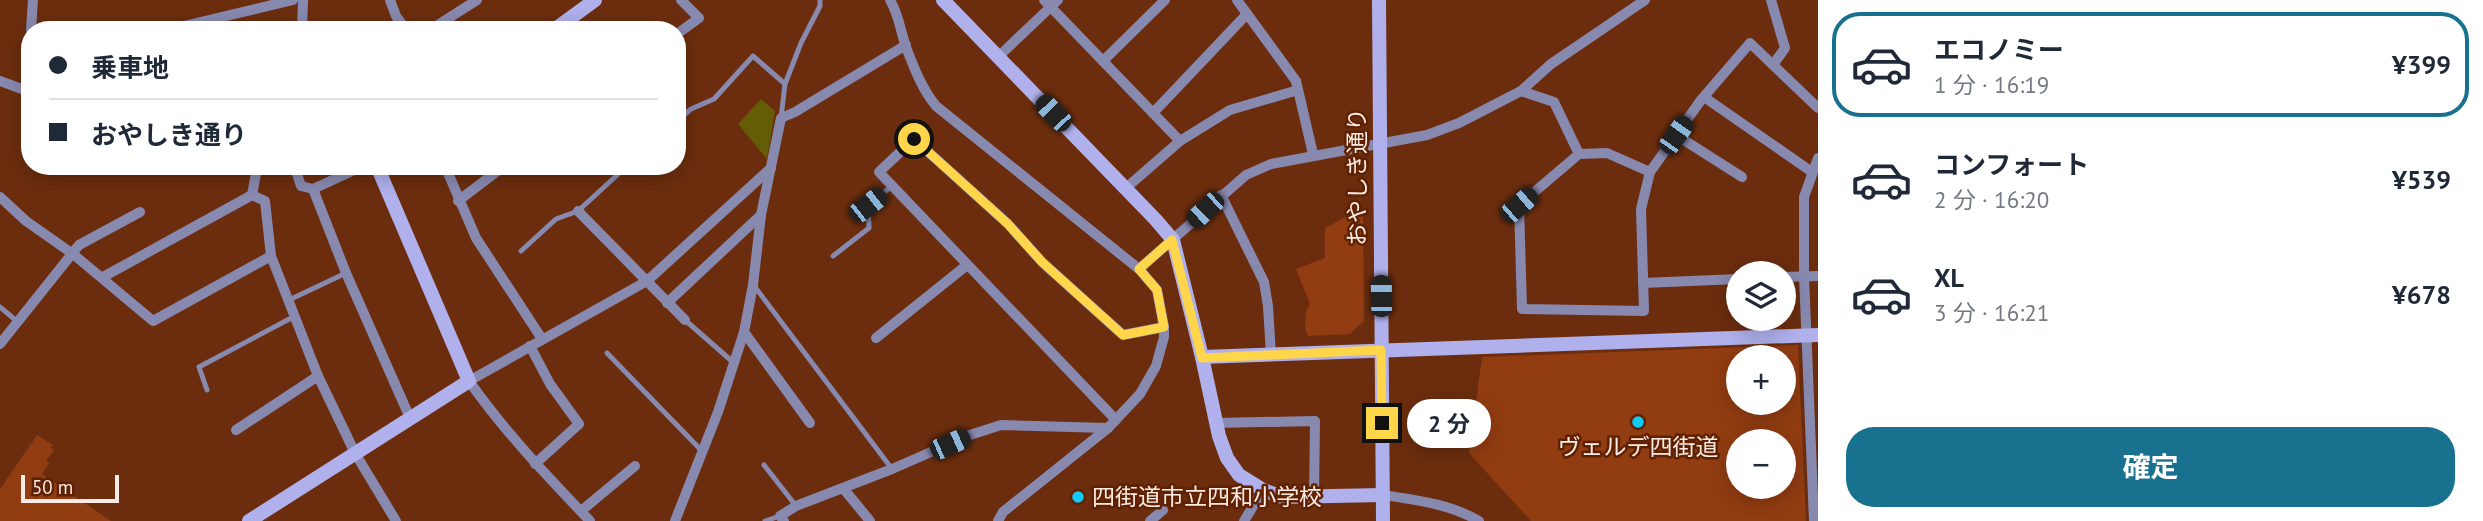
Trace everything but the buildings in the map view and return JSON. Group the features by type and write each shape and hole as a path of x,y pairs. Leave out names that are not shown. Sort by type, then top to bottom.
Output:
{"street":[{"path":"32,21 33,0"},
{"path":"205,21 293,0"},
{"path":"302,21 303,0"},
{"path":"390,0 400,21"},
{"path":"444,21 477,0"},
{"path":"566,21 594,0"},
{"path":"681,0 699,18 686,27"},
{"path":"890,0 897,11 905,46 926,93 936,106 1139,269 1157,290 1164,337 1156,366 1140,394 1112,424 1000,516 1011,521"},
{"path":"943,0 1126,188 1172,240 1216,424 1227,458 1240,475 1263,490 1282,497 1384,495 1429,502 1479,521"},
{"path":"1103,61 1165,0"},
{"path":"1237,0 1296,81 1313,155"},
{"name":"おやしき通り","path":"1379,0 1383,521"},
{"path":"1139,269 1246,175 1271,164 1427,135 1459,123 1521,91 1560,57 1645,0"},
{"path":"1771,0 1785,48 1773,65"},
{"path":"998,57 1051,2 1180,141"},
{"path":"1153,113 1247,14"},
{"path":"1650,172 1607,153 1578,154 1519,205 1521,309 1644,312 1640,209 1650,172 1704,97 1750,43 1818,108"},
{"path":"676,521 744,332 753,285 761,215 780,118 795,112 905,46"},
{"path":"0,81 21,88"},
{"path":"1126,188 1180,141 1230,110 1298,90"},
{"path":"1521,91 1554,103 1578,154"},
{"path":"1704,97 1812,172"},
{"path":"1676,135 1742,177"},
{"path":"1112,424 879,172 914,139 1008,224 1042,262 1123,335 1164,327"},
{"path":"1814,521 1815,425 1812,335 1804,276 1804,197 1818,158"},
{"path":"257,519 469,381 647,281 771,168"},
{"path":"253,195 256,175"},
{"path":"297,175 301,186 313,189 343,175"},
{"path":"381,175 469,381 495,418 590,521"},
{"path":"448,175 476,238 542,339"},
{"path":"458,201 492,175"},
{"path":"313,189 346,273 410,418"},
{"path":"253,195 265,201 271,256 318,376 355,453 396,521"},
{"path":"103,278 253,195"},
{"path":"1221,195 1264,282 1271,355"},
{"path":"0,197 26,221 73,254 153,321 271,256"},
{"path":"578,211 685,320"},
{"path":"0,344 79,245 140,212"},
{"path":"667,303 761,215"},
{"path":"876,338 967,265"},
{"path":"1796,276 1818,276"},
{"path":"1643,283 1726,280"},
{"path":"744,332 810,423"},
{"path":"1202,358 1812,335"},
{"path":"530,346 550,384 579,424 535,464"},
{"path":"236,430 318,376"},
{"path":"1216,424 1315,421 1314,498"},
{"path":"782,519 796,506 1001,425 1112,424"},
{"path":"581,511 635,466"},
{"path":"843,488 870,521"},
{"path":"1244,521 1263,490"},
{"path":"1150,521 1163,510"}],"lane":[{"path":"780,118 785,83 820,6 820,0"},
{"path":"686,113 714,99 753,56 785,83"},
{"path":"521,251 556,219 578,211 617,175"},
{"path":"833,256 869,228 868,205 892,186"},
{"path":"288,300 346,273"},
{"path":"753,285 892,469"},
{"path":"0,307 19,323"},
{"path":"207,390 199,367 295,316"},
{"path":"685,320 734,362"},
{"path":"607,353 702,451"},
{"path":"764,465 796,506"},
{"path":"765,521 782,519"}],"shaded area":[{"path":"761,99 775,111 767,159 738,124"}],"place":[{"name":"ヴェルデ四街道","path":"1638,422"},
{"name":"四街道市立四和小学校","path":"1078,497"}],"route":[{"path":"914,139 1008,224 1042,262 1123,335 1164,327 1157,290 1139,269 1172,240 1202,358 1381,350 1382,423"}]}
